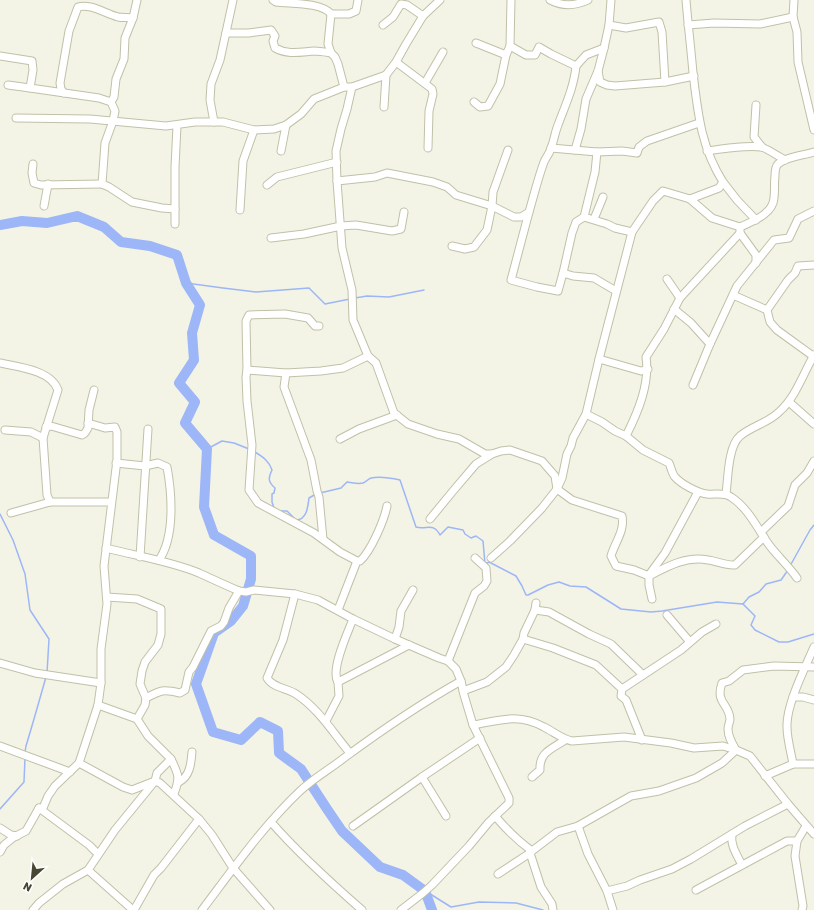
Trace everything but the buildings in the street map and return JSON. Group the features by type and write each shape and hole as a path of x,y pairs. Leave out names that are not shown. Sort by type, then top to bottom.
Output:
{"street":[{"path":"111,102 114,97 116,79 124,60 125,38 133,18 137,0"},
{"path":"214,122 210,100 211,84 220,60 233,0"},
{"path":"273,0 276,2 298,2 320,6 328,10 331,14 328,44 331,53 335,57 338,64 344,88"},
{"path":"331,14 349,14 356,11 358,0"},
{"path":"16,118 113,121 166,126 177,126 195,122 223,122 254,130 274,129 286,125 301,114 314,99 386,75 396,62 424,16 440,0"},
{"path":"474,102 480,107 488,106 500,84 506,55 510,46 511,0"},
{"path":"550,0 563,5 571,6 588,0"},
{"path":"575,150 581,129 586,99 598,71 604,48 609,25 611,0"},
{"path":"686,0 699,124 708,151 723,182 737,200 756,220"},
{"path":"794,0 793,17 797,32 798,62 814,130"},
{"path":"383,25 393,17 401,4 407,5 424,16"},
{"path":"64,93 61,89 60,83 69,31 78,7 82,6 96,9 118,17 133,18"},
{"path":"688,25 714,23 760,24 793,17"},
{"path":"609,25 626,28 659,22 662,32 665,82"},
{"path":"226,33 249,33 271,30 275,36 273,41 275,48 281,51 300,53 316,51 331,53"},
{"path":"476,43 506,55"},
{"path":"510,46 526,55 535,55 539,46 551,54 576,66"},
{"path":"604,48 586,55 576,66 575,77 564,111 541,171 511,280 558,291 572,233 576,222 584,217 594,219 615,228 632,232"},
{"path":"425,83 443,52"},
{"path":"0,56 32,61 33,70 30,88"},
{"path":"396,62 432,89 433,94 429,111 428,148"},
{"path":"598,71 600,82 615,86 665,82 694,76"},
{"path":"384,107 386,75"},
{"path":"8,85 99,98 111,102 115,111 105,143 102,184"},
{"path":"352,87 336,151 342,248 352,290 353,320 368,356 376,363 394,413 408,424 437,434 458,439 485,454 492,454"},
{"path":"756,105 754,137 762,147 785,160"},
{"path":"551,148 597,152 622,151 637,153 639,147 647,141 699,124"},
{"path":"281,151 286,125"},
{"path":"175,224 177,126"},
{"path":"240,210 243,161 254,130"},
{"path":"708,151 762,147"},
{"path":"452,246 465,249 474,248 487,230 493,192 508,150"},
{"path":"584,217 595,172 597,152"},
{"path":"626,436 641,402 648,369 646,357 664,329 680,298 740,230 768,211 772,206 774,198 775,169 778,164 785,160 814,152"},
{"path":"267,185 277,177 337,162"},
{"path":"33,164 32,173 34,183 102,184 132,202 175,209"},
{"path":"337,181 375,177 387,173 433,182 448,187 456,195 492,206 514,217 521,217 529,212"},
{"path":"690,199 719,188 723,182"},
{"path":"44,206 48,184"},
{"path":"492,558 542,508 557,489 562,478 567,454 573,438 586,414 632,232 653,201 663,190 690,199 712,218 740,230 756,255 756,263"},
{"path":"594,219 603,197"},
{"path":"693,385 737,286 774,240 789,238 798,220 814,211"},
{"path":"271,238 304,234 341,226 356,225 392,232 401,229 404,212"},
{"path":"726,494 734,442 740,436 778,413 789,402 813,355 777,330 770,322 767,315 767,310 795,273 798,266 814,265"},
{"path":"563,273 573,276 594,278 616,292"},
{"path":"667,279 680,298"},
{"path":"733,295 767,310"},
{"path":"674,309 691,323 710,344"},
{"path":"319,326 315,326 308,318 285,314 249,315 246,321 247,401 252,445 249,490 258,503 314,533 340,552 357,561 360,561 366,556 385,517 388,506"},
{"path":"247,370 286,373 321,372 343,368 368,356"},
{"path":"599,359 641,371 648,369"},
{"path":"0,363 43,374 56,385 58,390 43,438 47,495 50,502"},
{"path":"286,373 284,387 311,460 318,494 323,539"},
{"path":"46,427 51,426 82,435 85,433 88,428 89,410 94,390"},
{"path":"789,402 814,424"},
{"path":"586,414 626,436 643,450 669,463 674,477 698,492 706,494 726,494 739,503 768,544 789,566 797,578"},
{"path":"340,439 359,429 397,415"},
{"path":"0,852 14,837 26,831 39,808 43,808 48,796 55,786 79,763 98,705 101,683 101,650 107,604 104,566 116,464 117,432 115,427 105,428 88,423"},
{"path":"140,557 148,428"},
{"path":"5,430 30,432 43,438"},
{"path":"430,519 476,464 492,454 510,450 542,461 555,476 557,489 572,500 622,516 624,524 611,556 616,566 634,570 649,576 674,563 696,558 729,566 735,565 788,506 795,485 807,473 814,461"},
{"path":"116,464 146,466 158,463 167,467 171,504 168,536 159,560"},
{"path":"652,599 649,576 665,553 698,492"},
{"path":"10,513 50,502 111,502"},
{"path":"106,548 140,557 159,560 199,573 242,592 254,590 295,594 318,600 395,639 439,658 448,660 456,669 474,725 509,798 509,803 423,894 401,910"},
{"path":"448,660 475,593 484,586 487,581 486,568 475,558"},
{"path":"338,610 357,561"},
{"path":"395,639 399,627 401,611 413,590"},
{"path":"146,698 158,691 167,690 180,693 185,690 189,672 211,631 222,626 242,592"},
{"path":"295,594 283,640 266,678 269,682 294,693 304,700 326,721 350,753"},
{"path":"107,597 137,599 162,609 161,634 158,645 145,662 140,684 146,698 145,705 137,719"},
{"path":"463,692 487,682 506,667 523,639 524,633 536,606 611,644 643,675"},
{"path":"667,614 690,642"},
{"path":"326,721 339,696 338,682 335,678 336,666 353,619"},
{"path":"642,740 626,700 621,696 622,689 681,650 696,639 702,632 716,624"},
{"path":"523,639 553,648 596,665 622,689"},
{"path":"338,682 409,645"},
{"path":"793,764 787,726 788,716 793,697 810,667 814,647"},
{"path":"0,663 35,672 101,683"},
{"path":"736,750 729,736 730,719 721,700 719,691 722,683 729,681 743,670 774,666 810,667"},
{"path":"202,910 233,868 271,822 310,783 350,753 438,694 461,681"},
{"path":"793,697 803,697 814,700"},
{"path":"98,705 137,719 148,736 171,759 178,773 179,782 174,794"},
{"path":"474,725 505,719 522,719 533,721 556,733 565,740 572,741 624,737 671,743 694,748 723,746 736,750 750,756 814,834"},
{"path":"353,826 480,738"},
{"path":"532,777 540,770 540,761 544,754 565,740"},
{"path":"0,746 70,772"},
{"path":"498,874 531,852 557,832 578,826 631,796 659,791 696,778 722,763 736,750"},
{"path":"179,782 184,779 189,770 192,752"},
{"path":"33,910 39,903 63,884 88,870 115,830 155,781 157,773 171,759"},
{"path":"79,763 123,787 132,790 155,781 160,783 174,794 199,819 212,835 233,868 270,910"},
{"path":"766,776 793,764 814,764"},
{"path":"422,777 446,816"},
{"path":"607,891 627,886 672,869 732,834 788,804"},
{"path":"39,808 89,845 98,854"},
{"path":"496,816 504,827 531,852 541,887 552,904 554,910"},
{"path":"88,870 134,910 154,875 199,819"},
{"path":"271,822 321,874 362,910"},
{"path":"578,826 588,854 607,891 613,910"},
{"path":"802,910 803,906 795,856 797,841 806,826"},
{"path":"0,828 10,835 17,836"},
{"path":"732,834 731,839 742,865"},
{"path":"696,890 787,841 797,841"}],"waterway":[{"path":"0,225 22,221 47,223 77,216 104,227 121,242 150,246 177,255 186,283 200,305 192,333 194,360 179,383 195,402 185,423 207,449 204,507 214,535 251,556 251,579 243,606 231,621 214,633 196,684 213,732 241,740 260,722 278,731 279,753 301,769 342,831 380,867 403,875 425,891 432,910"},
{"path":"186,283 256,292 309,288 325,304 350,299"},
{"path":"355,298 367,296 389,297 424,290"},
{"path":"207,449 222,441 234,443 249,449"},
{"path":"255,452 269,464 272,470 269,480 275,488 274,493 272,494 274,508"},
{"path":"320,493 341,488 347,482 363,483 375,477 400,480 416,527 430,527 435,529 440,535 448,527 463,530 465,534 471,538 476,536 483,541 485,564 489,562 516,576 526,595 548,585 559,582 570,586 586,587 621,609 651,612 717,602 743,604 755,616 751,625 755,630 779,642 788,642 814,634"},
{"path":"280,511 287,511 296,520 303,518 309,498 316,494"},
{"path":"0,514 13,540 25,574 30,610 49,639 47,673"},
{"path":"790,566 814,525"},
{"path":"743,604 749,597 759,592 766,584 781,580 788,570"},
{"path":"25,752 46,677"},
{"path":"0,809 24,782 25,758"},
{"path":"427,892 451,907 479,902 516,903 543,910"}]}
